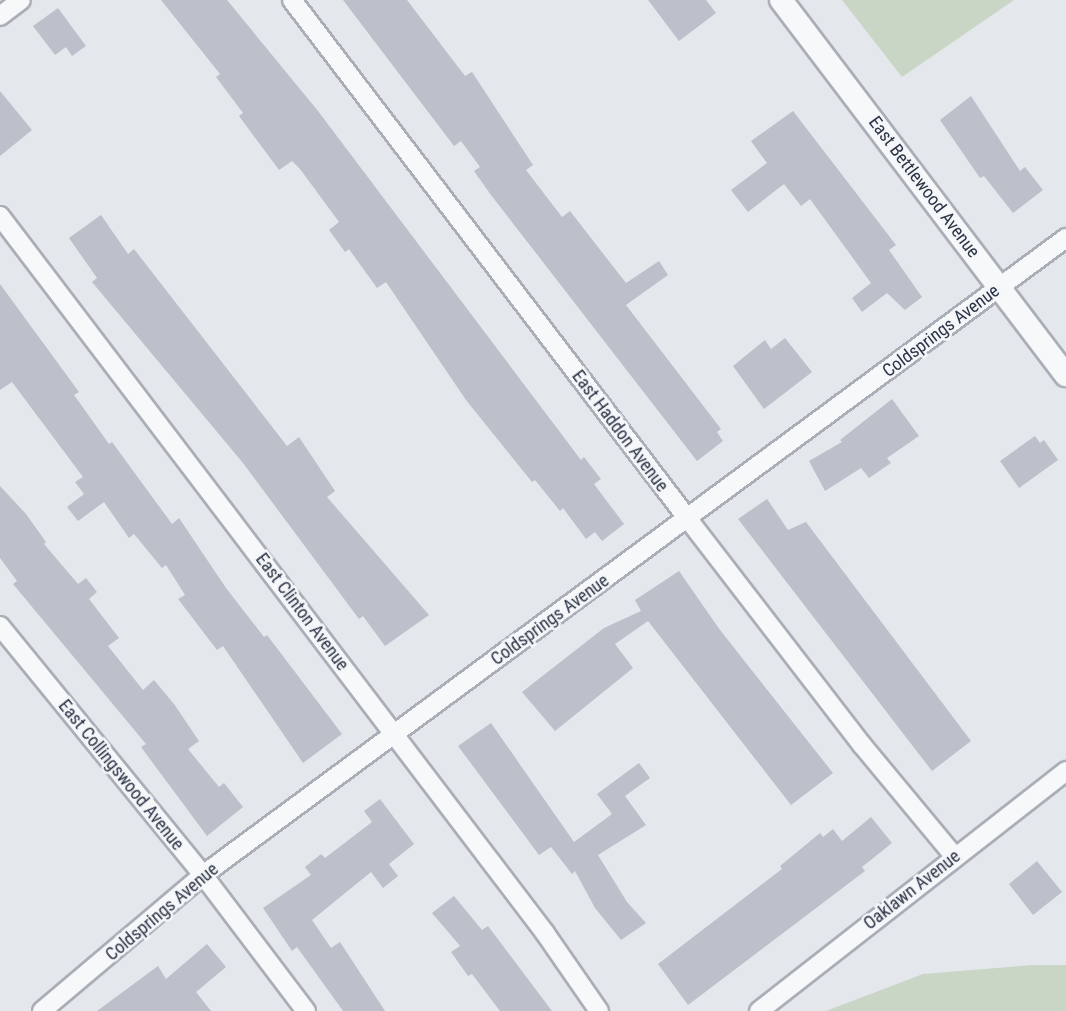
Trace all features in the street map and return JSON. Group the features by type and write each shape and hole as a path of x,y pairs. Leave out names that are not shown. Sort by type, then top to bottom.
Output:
{"street":[{"path":"0,16 21,0"},
{"name":"East Haddon Avenue","path":"292,0 862,745 955,857"},
{"name":"East Bettlewood Avenue","path":"781,0 1066,375"},
{"name":"East Clinton Avenue","path":"0,216 545,933 599,1011"},
{"name":"Coldsprings Avenue","path":"42,1011 203,875 1066,238"},
{"name":"East Collingswood Avenue","path":"0,626 203,875 306,1011"},
{"name":"Oaklawn Avenue","path":"759,1011 1066,771"}],"green space":[{"path":"842,0 1014,0 902,77"},
{"path":"1032,965 1066,965 1066,1011 826,1011 923,974"}],"building":[{"path":"161,0 227,0 318,111 581,460 584,457 601,479 594,484 624,524 602,541 595,532 586,539 563,508 560,511 535,480 532,482 466,400 386,282 377,288 349,249 345,252 329,230 339,222 300,169 292,161 279,170 239,116 243,113 216,77 220,74"},
{"path":"343,0 407,0 465,76 472,72 533,165 526,170 562,217 570,211 626,283 659,261 668,275 626,305 721,429 717,432 723,441 697,461 491,195 474,171 480,167 461,141 454,146"},
{"path":"648,0 706,0 716,13 679,41"},
{"path":"58,8 86,46 72,56 66,47 55,55 33,26"},
{"path":"0,91 32,130 0,156"},
{"path":"971,96 1020,171 1025,167 1043,190 1013,213 984,176 980,178 940,120"},
{"path":"793,111 896,245 889,250 922,297 905,310 887,293 862,312 852,298 871,283 810,199 801,206 784,184 748,212 731,190 767,163 751,141"},
{"path":"101,215 128,254 134,249 287,446 299,437 335,491 327,497 429,615 385,646 363,616 359,619 243,463 92,282 97,278 69,238"},
{"path":"0,284 79,392 74,395 109,444 112,442 172,524 179,518 226,588 264,637 267,635 342,734 303,763 223,646 217,650 178,599 185,595 166,565 162,568 134,534 129,538 104,502 78,521 67,507 84,494 75,482 83,477 12,382 0,390"},
{"path":"785,338 812,372 764,409 733,366 765,340 771,349"},
{"path":"892,399 919,436 887,458 891,463 869,478 861,468 825,491 809,461 842,442 840,440"},
{"path":"1035,436 1040,443 1044,440 1058,460 1019,488 1000,461"},
{"path":"0,486 26,514 46,542 44,544 78,584 86,578 97,592 89,599 119,638 108,646 143,690 154,680 174,704 199,741 188,749 219,787 224,783 243,807 207,836 141,747 146,744 13,584 17,581 0,558"},
{"path":"767,499 788,530 806,522 971,741 932,771 738,519"},
{"path":"679,571 720,630 833,773 791,805 648,621 615,644 633,668 555,731 522,692 604,628 641,611 635,600"},
{"path":"491,723 574,842 612,814 597,794 639,763 650,778 625,796 646,825 598,855 627,902 646,923 621,940 595,908 575,871 572,874 551,847 539,855 458,746"},
{"path":"380,799 414,844 389,864 398,876 383,888 371,872 312,920 331,948 340,942 385,1011 343,1011 297,947 292,951 263,908 311,875 305,867 321,854 325,858 372,822 364,811"},
{"path":"871,817 892,843 862,867 865,871 688,1005 658,964 782,869 780,866 820,833 823,837 833,829 842,841"},
{"path":"1037,861 1062,892 1033,915 1009,884"},
{"path":"454,896 482,930 488,926 552,1011 500,1011 472,974 468,976 451,952 460,946 432,913"},
{"path":"207,944 226,967 196,992 211,1011 97,1011 158,966 166,979"}]}
